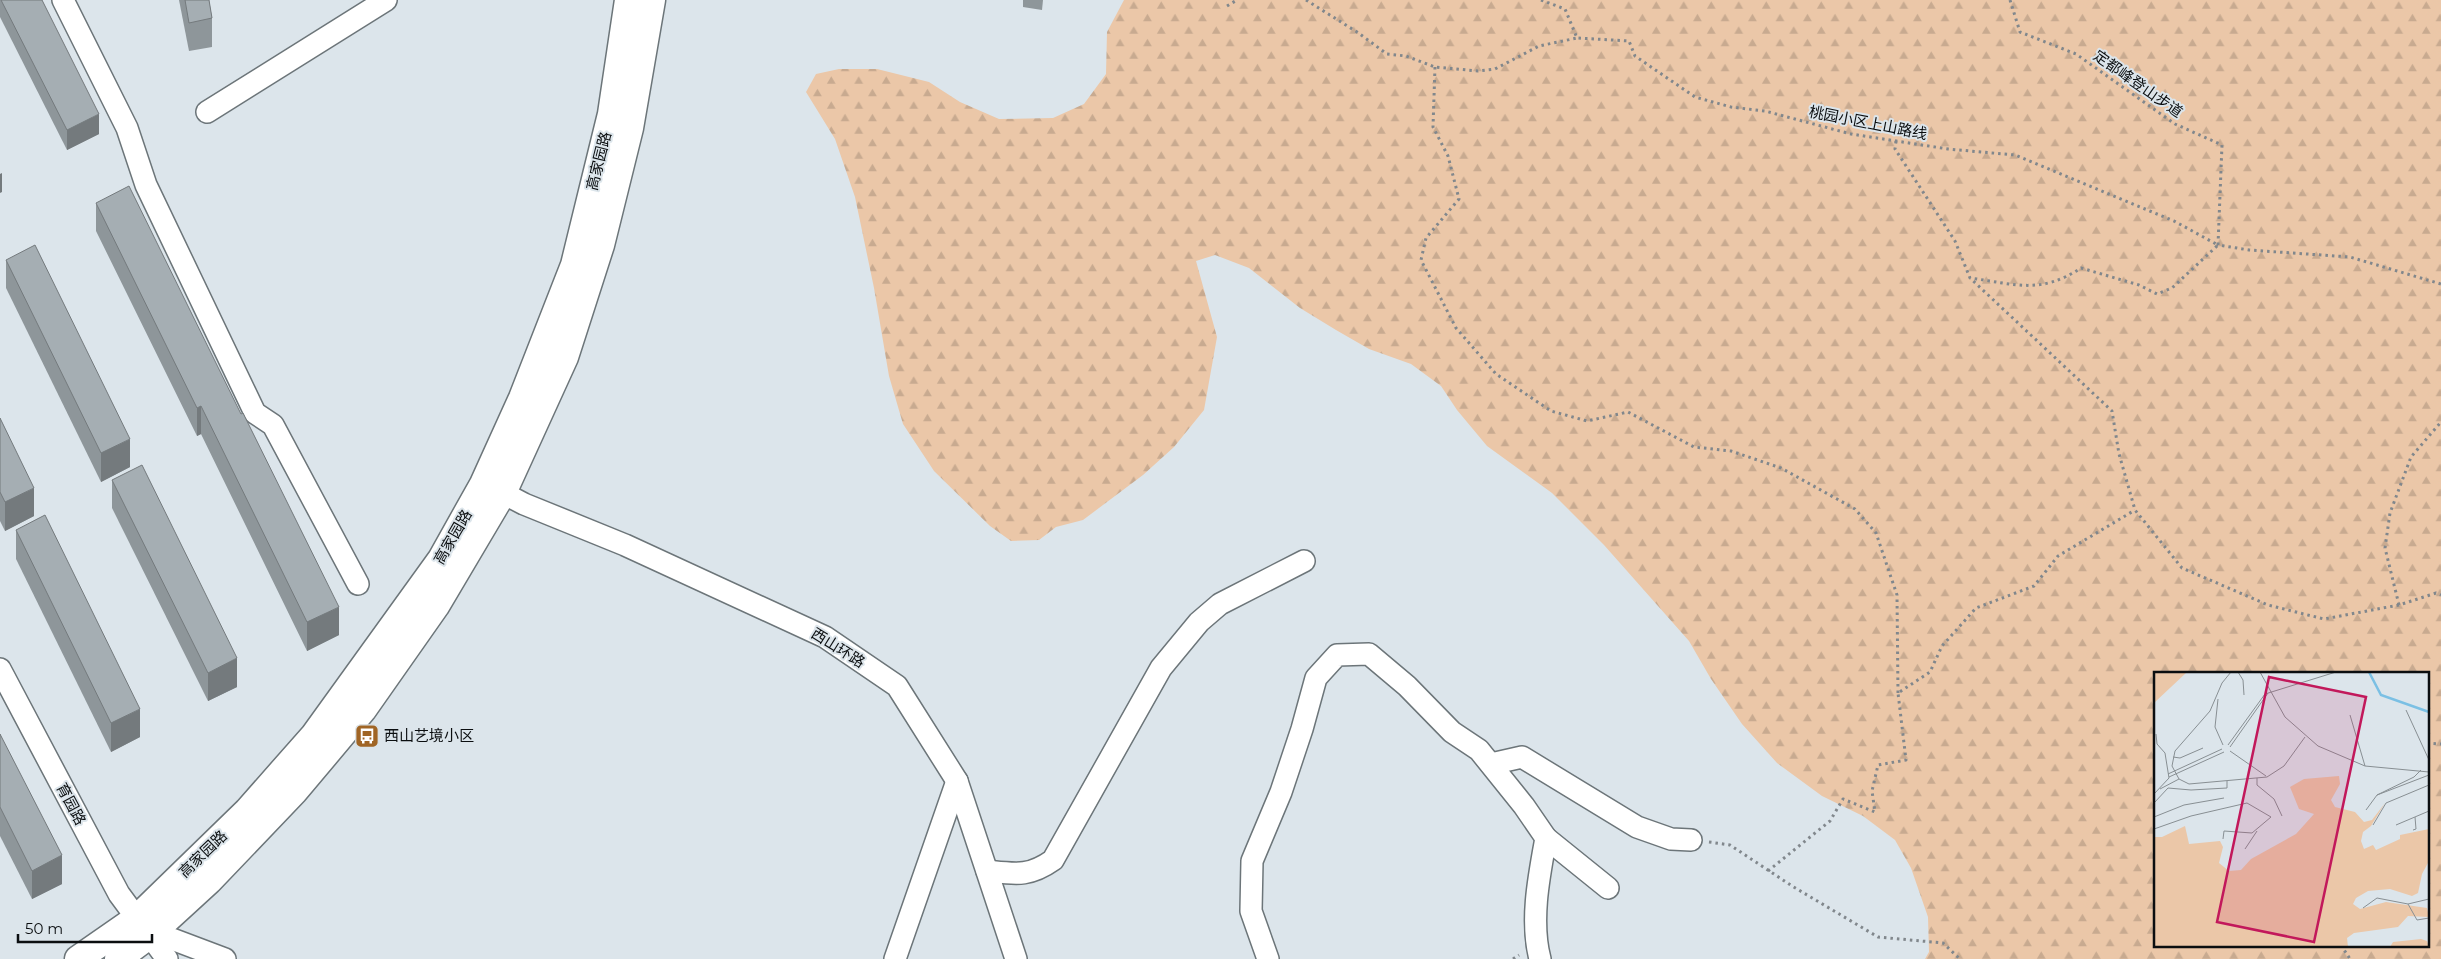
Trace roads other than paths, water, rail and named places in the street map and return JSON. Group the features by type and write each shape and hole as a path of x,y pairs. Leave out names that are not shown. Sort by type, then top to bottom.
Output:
{"main road":[{"name":"高家园路","path":"118,959 143,926 314,735 441,559 483,484 522,398 574,265 611,114 628,0"},
{"name":"高家园路","path":"78,959 143,926 209,881 288,798 363,710 436,606 503,494 564,357 601,245 630,128 652,0"}],"street":[{"path":"63,0 127,128 146,185 255,413 273,425 358,584"},
{"path":"207,112 386,0"},
{"name":"西山环路","path":"503,494 624,545 825,637 897,686 957,781 1016,959"},
{"path":"987,872 1021,874 1038,870 1053,860 1116,744 1167,660 1199,622 1220,604 1304,561"},
{"path":"1268,959 1251,911 1252,861 1281,792 1302,729 1316,678 1337,655 1370,654 1407,686 1452,732 1479,750 1524,806 1546,838 1608,888"},
{"name":"育园路","path":"0,668 118,894 167,959"},
{"path":"1490,764 1522,757 1636,827 1671,839 1691,840"},
{"path":"896,959 957,781"},
{"path":"1540,959 1536,943 1539,876 1546,838"},
{"path":"143,926 225,959"}],"place":[{"name":"西山艺境小区","path":"367,736"}]}
